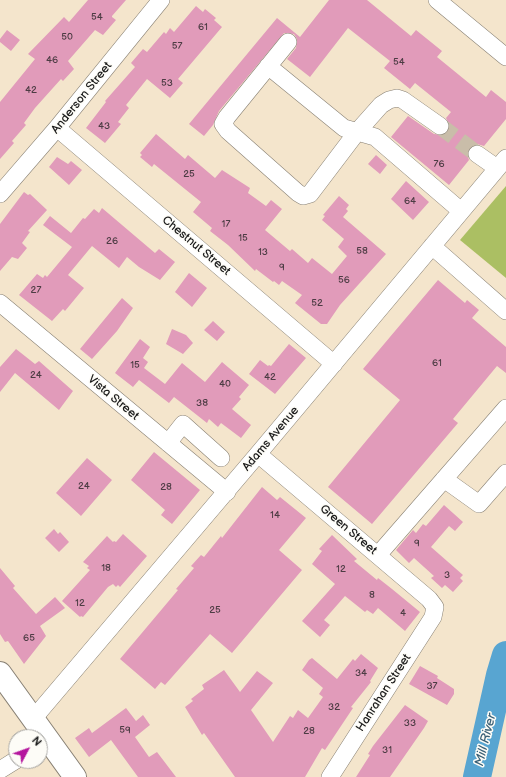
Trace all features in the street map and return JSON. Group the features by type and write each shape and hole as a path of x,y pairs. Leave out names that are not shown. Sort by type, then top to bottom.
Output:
{"main road":[{"path":"0,673 32,718 38,729"},
{"path":"48,746 75,777"}],"street":[{"name":"Anderson Street","path":"0,194 57,128 161,0"},
{"path":"437,0 506,57"},
{"path":"288,42 227,117 223,124 228,132 303,196 310,194 357,132 381,106 389,100 397,98 404,100 440,126"},
{"path":"268,66 344,128 375,137 462,211"},
{"name":"Chestnut Street","path":"57,128 334,364"},
{"path":"477,154 501,163"},
{"name":"Adams Avenue","path":"32,718 227,492 501,163"},
{"path":"432,246 506,311"},
{"name":"Vista Street","path":"0,303 227,492"},
{"path":"378,555 506,408"},
{"path":"168,443 183,424 221,458"},
{"name":"Green Street","path":"258,454 429,599 435,608"},
{"path":"444,479 479,504 506,473"},
{"name":"Hanrahan Street","path":"330,777 433,617 435,608"}],"green space":[{"path":"506,186 506,278 460,240"}],"building":[{"path":"88,0 126,0 112,16 116,20 103,35 95,30 68,61 74,69 63,81 61,79 35,108 24,123 26,125 12,141 14,143 0,159 0,102 35,59 28,54 64,17 69,22"},
{"path":"329,0 367,0 411,36 416,30 442,51 437,57 486,97 491,90 506,102 506,119 484,146 477,144 469,148 467,154 469,160 449,185 391,137 408,116 434,134 444,135 450,127 446,118 451,112 415,83 410,89 384,68 390,61 348,28 310,77 287,59 296,48 297,39 294,34 284,33 219,111 213,125 204,136 189,124 277,18 300,37"},
{"path":"196,6 203,12 205,9 216,18 214,20 222,27 178,79 183,83 170,98 147,79 126,105 129,108 118,122 121,124 105,143 86,128 106,102 105,101 135,67 131,63 143,49 147,52 164,32 166,34 170,28 174,32"},
{"path":"7,30 20,40 11,51 0,42 0,39"},
{"path":"156,134 185,159 188,155 215,178 222,170 250,188 248,193 266,206 271,200 282,209 265,230 290,251 292,249 308,263 312,258 332,274 347,256 338,247 344,239 322,220 325,216 323,215 339,196 349,205 346,209 348,211 343,217 386,254 340,305 327,324 321,324 295,303 302,295 282,281 279,285 256,269 255,271 228,245 210,231 212,228 193,212 201,202 154,164 152,167 140,157 142,155 140,153"},
{"path":"376,155 387,165 380,174 368,164"},
{"path":"57,157 68,164 71,161 82,170 69,185 49,167"},
{"path":"406,181 429,202 413,220 391,199"},
{"path":"24,192 28,195 30,194 47,210 28,231 30,232 22,243 27,248 18,259 12,257 0,271 0,224"},
{"path":"102,208 155,253 159,249 175,262 160,280 139,267 127,257 119,268 92,246 68,275 84,288 65,311 63,309 52,321 19,295 37,274 43,278 45,275 47,277 72,247 43,225 50,216 71,233 83,218 85,219 94,209 99,213"},
{"path":"189,273 207,288 192,307 175,292"},
{"path":"438,280 465,303 467,300 479,310 472,318 506,347 506,373 497,366 453,419 458,423 372,524 328,487 400,400 363,369"},
{"path":"122,298 133,308 117,331 92,359 80,349"},
{"path":"213,321 225,332 217,341 204,330"},
{"path":"172,329 186,335 193,343 183,354 166,344"},
{"path":"140,339 150,347 143,358 148,362 144,368 165,384 182,363 205,382 222,362 249,385 239,397 241,399 232,409 251,425 241,438 221,423 218,427 209,419 207,423 174,397 169,403 139,380 133,387 115,373"},
{"path":"289,344 306,358 275,394 249,374 260,360 268,366 271,366"},
{"path":"16,349 35,364 39,361 73,391 59,410 15,373 0,392 0,367"},
{"path":"154,452 200,490 172,524 161,515 165,510 131,480"},
{"path":"87,458 112,480 81,516 56,493"},
{"path":"262,487 277,500 280,497 306,518 279,550 302,570 232,653 210,634 165,685 161,682 155,689 120,659 178,590 176,589 194,568 191,566 201,555 204,557 221,536 222,538"},
{"path":"444,505 463,522 455,531 449,526 431,547 463,575 460,578 463,581 453,592 445,585 442,588 431,578 434,576 414,558 409,563 396,550 413,530 416,533 423,524 426,526"},
{"path":"54,529 58,534 60,532 69,542 59,552 45,538"},
{"path":"123,534 147,556 120,587 118,585 116,587 113,584 108,587 83,617 80,617 62,601 90,570 87,568 89,566 83,562 107,536 113,542 116,542"},
{"path":"332,535 357,559 354,561 377,580 378,578 420,612 405,631 378,608 373,614 367,610 365,612 345,596 324,620 330,625 320,637 302,621 335,584 312,564 322,551 319,549"},
{"path":"0,568 15,586 13,588 36,614 55,597 65,608 40,626 46,636 24,664 8,641 5,642 0,634"},
{"path":"361,654 378,668 370,681 371,682 351,707 353,708 325,750 322,748 305,777 235,777 204,733 202,735 185,707 193,701 191,699 204,689 202,685 224,670 240,692 257,671 273,683 251,710 273,742 290,716 293,718 298,710 308,718 323,697 319,694 323,688 302,670 309,660 312,658 337,679 353,659 355,661"},
{"path":"420,666 438,676 437,678 454,689 454,694 447,705 409,684"},
{"path":"405,705 428,721 424,728 390,777 356,777 370,755 368,754 373,746"},
{"path":"126,708 136,721 143,715 150,725 135,737 149,757 157,752 176,777 138,777 111,740 89,757 75,738 89,728 92,733"}],"waterway":[{"name":"Mill River","path":"477,777 500,675 506,655"}],"tunnel":[{"path":"440,126 477,154"}]}
